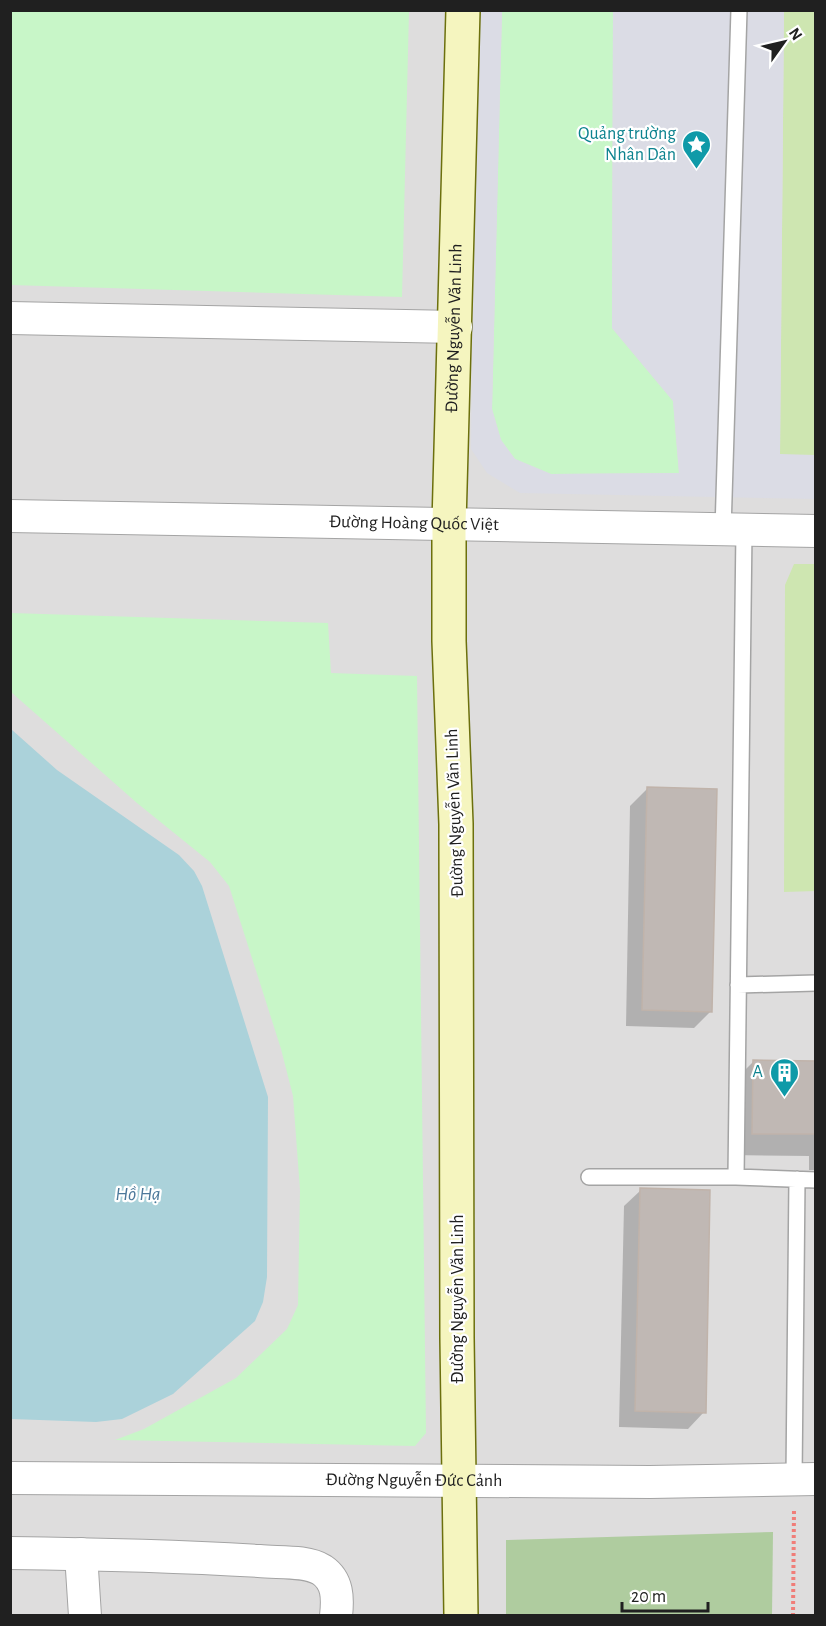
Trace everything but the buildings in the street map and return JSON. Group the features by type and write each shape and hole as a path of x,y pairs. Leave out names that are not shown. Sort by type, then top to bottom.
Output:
{"street":[{"name":"Đường Nguyễn Văn Linh","path":"461,1616 457,1338 456,836 449,640 449,524 463,10"},
{"path":"10,318 456,327"},
{"name":"Đường Hoàng Quốc Việt","path":"10,516 816,531"},
{"name":"Đường Nguyễn Đức Cảnh","path":"10,1478 650,1482 805,1478"},
{"path":"10,1554 216,1558 315,1566 332,1579 338,1601 336,1616"},
{"path":"81,1554 85,1616"}],"lane":[{"path":"736,1177 738,985 733,530 739,10"},
{"path":"738,985 816,983"},
{"path":"589,1177 736,1177 816,1180"},
{"path":"796,1179 805,1478"}],"path":[{"path":"793,1616 805,1478"}],"shaded area":[{"path":"11,11 815,11 815,1615 11,1615"},
{"name":"Quảng trường Nhân Dân","path":"476,11 502,11 492,409 501,440 515,459 551,474 679,473 673,401 612,328 613,11 784,11 780,454 815,455 815,499 520,493 487,473 471,449"}],"green space":[{"path":"11,10 409,11 402,297 11,285"},
{"path":"502,11 613,11 612,328 673,401 679,473 551,474 515,459 501,440 492,409"},
{"path":"784,11 815,11 815,455 780,455"},
{"path":"794,564 815,564 816,891 784,892 785,585"},
{"path":"11,613 328,623 331,673 417,676 426,1433 415,1446 115,1440 144,1429 236,1378 287,1329 298,1305 300,1190 293,1096 281,1049 229,886 210,862 137,803 11,692"},
{"path":"773,1532 772,1615 506,1615 506,1540"}],"water":[{"name":"Hồ Hạ","path":"11,729 57,770 179,855 194,871 202,886 268,1097 267,1277 263,1302 255,1321 173,1394 122,1419 96,1422 11,1419"}],"place":[{"name":"Quảng trường Nhân Dân","path":"697,170"},
{"name":"A","path":"784,1098"}]}
